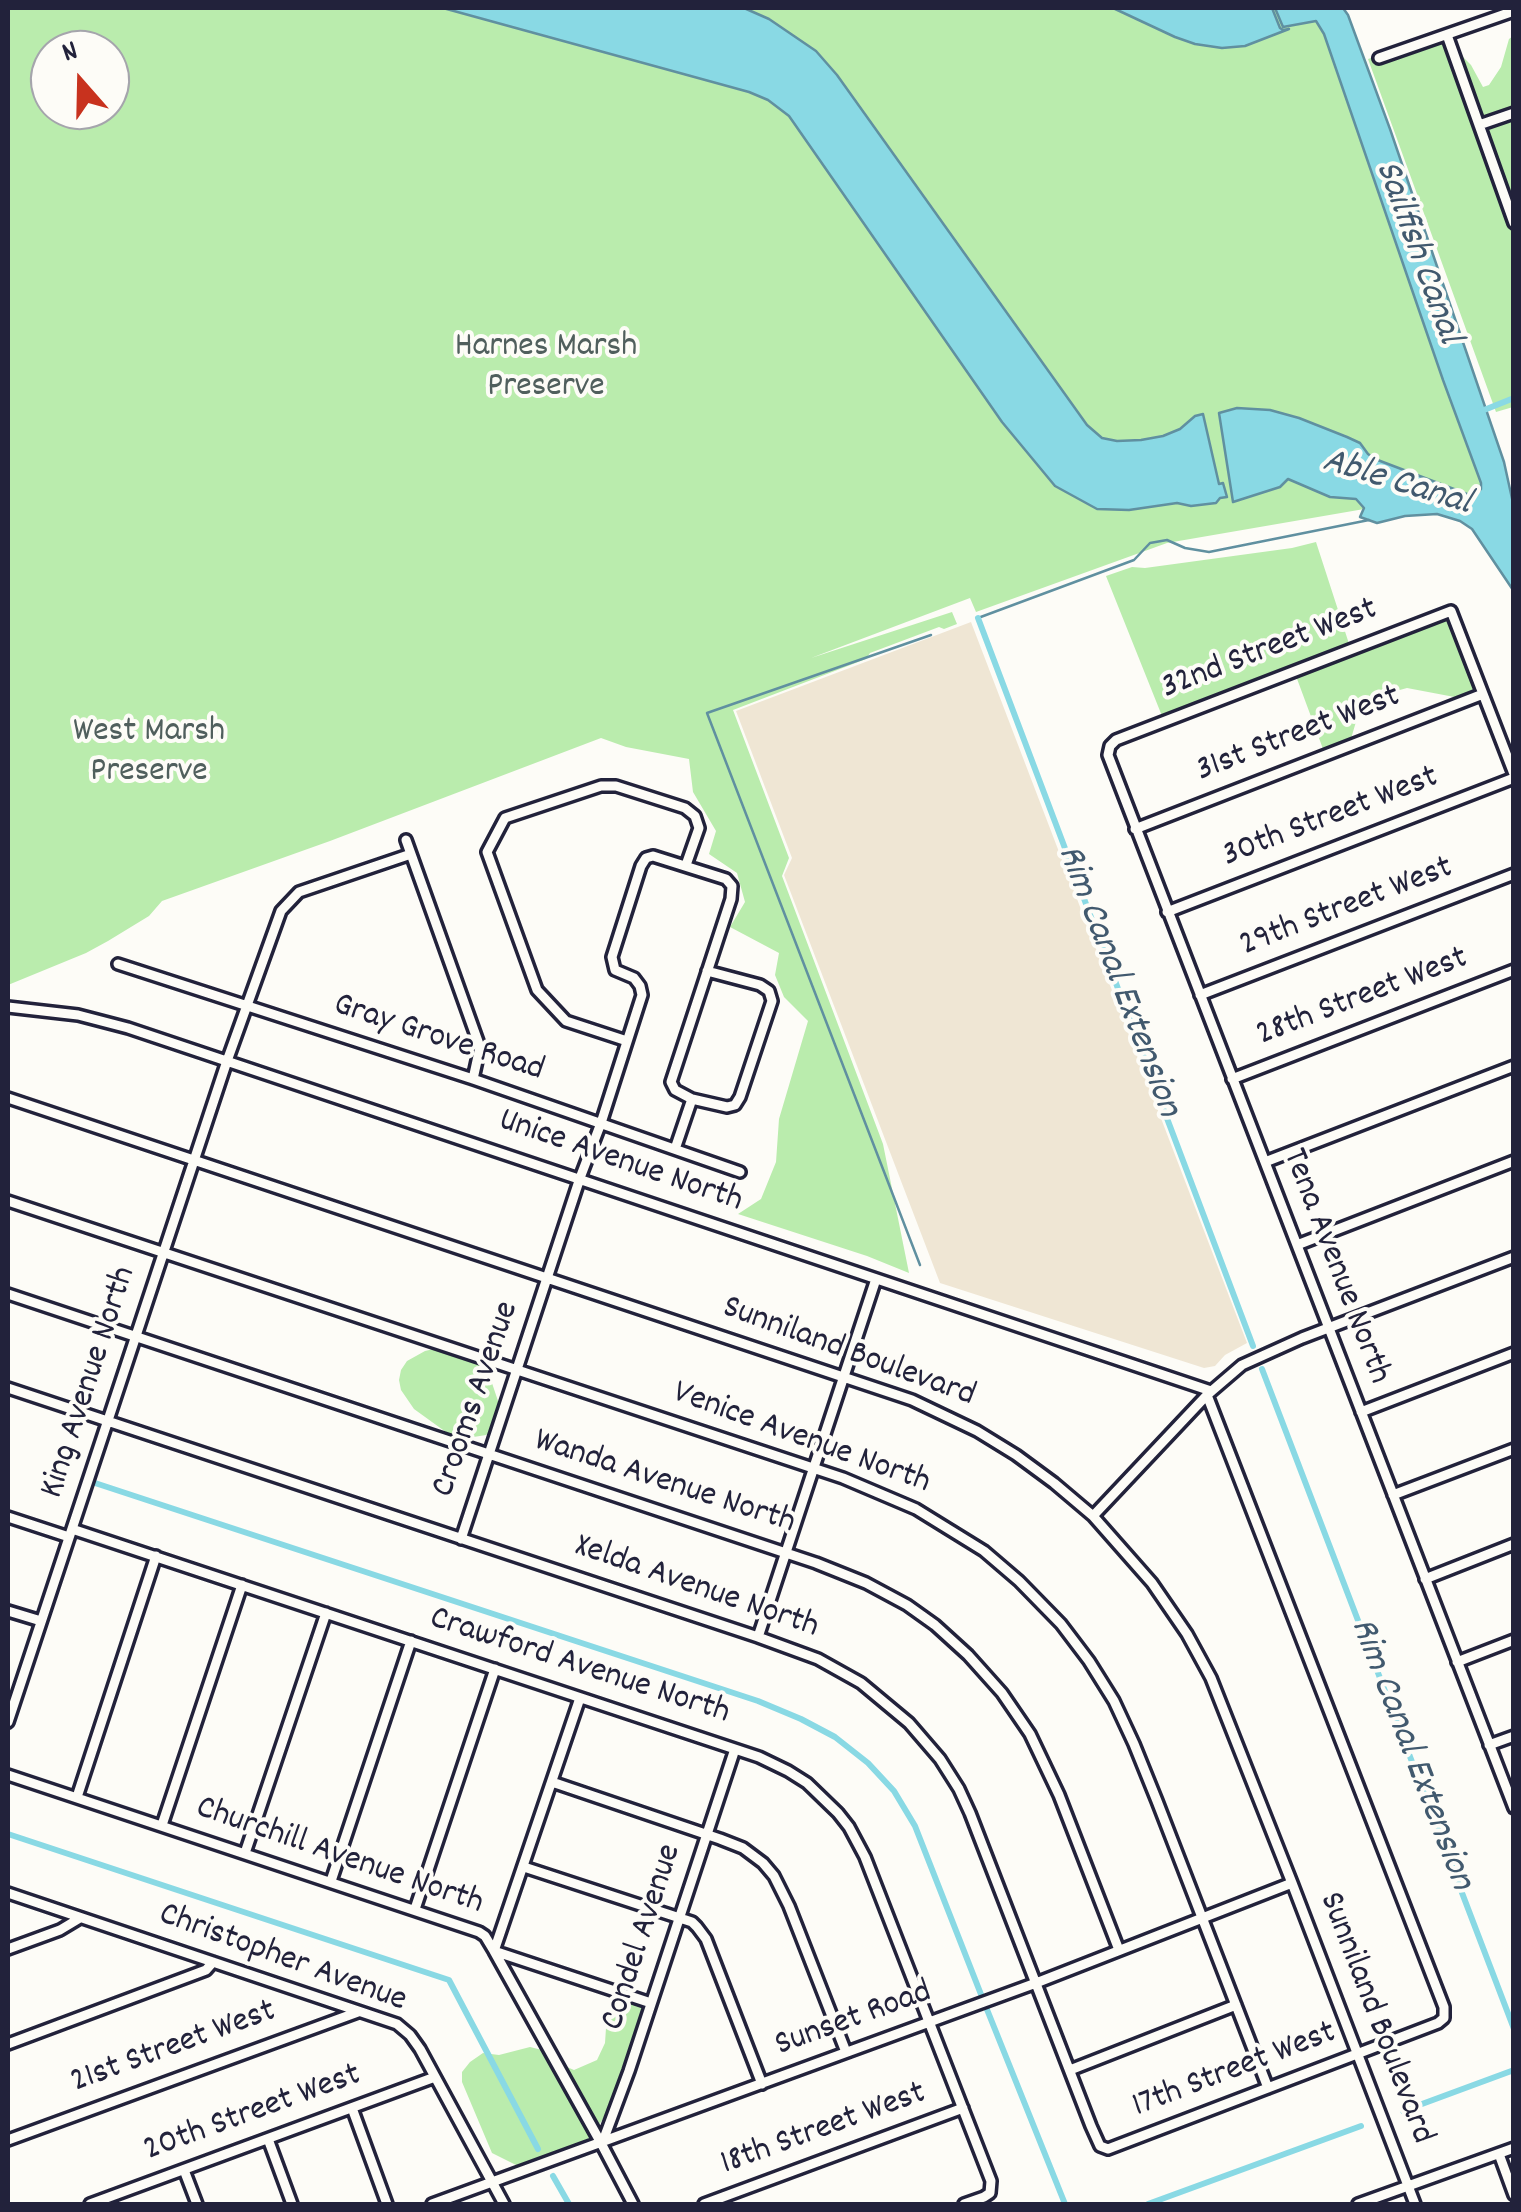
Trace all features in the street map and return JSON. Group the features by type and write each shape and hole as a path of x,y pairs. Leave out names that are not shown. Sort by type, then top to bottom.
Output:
{"street":[{"path":"1379,58 1514,11"},
{"path":"1447,35 1513,218"},
{"path":"1478,125 1514,113"},
{"name":"32nd Street West","path":"1110,746 1133,733 1451,611 1483,694"},
{"path":"1483,694 1514,776"},
{"name":"31st Street West","path":"1135,829 1483,694"},
{"name":"Tena Avenue North","path":"1110,746 1109,762 1514,1808"},
{"name":"30th Street West","path":"1168,912 1514,776"},
{"path":"627,1041 566,1021 538,990 487,852 505,818 601,786 616,786 685,808 696,816 700,828 686,865 726,879 732,886 731,899 707,970 671,1082 674,1090 692,1099 726,1107 734,1105 740,1097 772,1001 769,991 760,985 707,970"},
{"path":"406,840 480,1047 473,1079"},
{"name":"King Avenue North","path":"8,1722 10,1706 280,911 299,892 411,854"},
{"name":"Crooms Avenue","path":"461,1539 642,996 634,978 612,965 641,866 653,856 686,865"},
{"name":"29th Street West","path":"1200,995 1514,874"},
{"name":"Gray Grove Road","path":"118,964 473,1079 740,1172"},
{"name":"28th Street West","path":"1232,1079 1514,970"},
{"name":"Unice Avenue North","path":"8,1006 103,1021 580,1178 1209,1393"},
{"path":"1264,1162 1514,1066"},
{"name":"Sunniland Boulevard","path":"8,1098 912,1400 976,1431 1035,1468 1093,1516 1152,1583 1197,1652 1227,1714 1415,2204"},
{"path":"675,1149 692,1099"},
{"path":"1297,1245 1514,1161"},
{"name":"Venice Avenue North","path":"8,1201 872,1488 937,1520 1004,1568 1061,1624 1099,1677 1124,1722 1268,2088"},
{"path":"1093,1516 1234,1370 1255,1358 1514,1257"},
{"path":"758,1637 876,1280"},
{"name":"Wanda Avenue North","path":"8,1294 785,1552 855,1578 907,1605 953,1640 1022,1722 1049,1771 1119,1950"},
{"path":"1361,1412 1514,1352"},
{"name":"Xelda Avenue North","path":"8,1388 758,1637 818,1659 862,1682 896,1710 950,1774 970,1813 1100,2146"},
{"name":"17th Street West","path":"1100,2146 1108,2149 1131,2142 1444,2018 1444,2007 1209,1393"},
{"path":"1393,1496 1514,1449"},
{"name":"Crawford Avenue North","path":"8,1517 156,1556 735,1749 801,1778 849,1827 876,1882 963,2108 991,2182 990,2192 984,2197 964,2204"},
{"path":"1425,1579 1514,1544"},
{"path":"77,1796 156,1556"},
{"path":"162,1825 242,1585"},
{"path":"8,1610 41,1622"},
{"path":"246,1853 326,1614"},
{"path":"1457,1662 1514,1640"},
{"path":"331,1881 411,1641"},
{"path":"414,1909 494,1670"},
{"path":"580,1698 494,1951 651,2003"},
{"path":"1489,1745 1514,1736"},
{"name":"Condel Avenue","path":"602,2143 735,1749"},
{"name":"Churchill Avenue North","path":"8,1774 485,1936 633,2204"},
{"path":"552,1782 708,1835 750,1852 763,1863 789,1906 846,2052"},
{"path":"524,1867 692,1922 706,1939 762,2084"},
{"name":"Sunset Road","path":"432,2204 929,2022 1292,1883"},
{"name":"Christopher Avenue","path":"8,1894 389,2020 404,2029 415,2042 504,2204"},
{"path":"8,1949 67,1927 80,1918"},
{"path":"8,2044 206,1970 214,1962"},
{"path":"1070,2070 1236,2005"},
{"name":"21st Street West","path":"8,2140 360,2011"},
{"name":"20th Street West","path":"90,2204 435,2077"},
{"path":"352,2108 387,2204"},
{"name":"18th Street West","path":"704,2204 963,2108"},
{"path":"268,2139 292,2204"},
{"path":"1358,2204 1514,2148"},
{"path":"1499,2154 1514,2195"},
{"path":"184,2170 197,2204"}],"shaded area":[{"path":"971,622 1247,1343 1225,1355 1215,1366 1204,1368 940,1283 784,875 792,858 736,711"}],"green space":[{"name":"Harnes Marsh Preserve","path":"8,8 1293,8 1327,18 1494,519 1428,498 1167,543 976,612 970,598 811,658 952,612 957,624 870,653 866,659 733,710 789,858 782,876 883,1144 909,1273 738,1214 761,1199 776,1162 779,1119 808,1021 784,997 775,975 779,953 730,927 745,902 737,873 709,854 716,831 693,792 689,759 601,738 162,901 149,916 86,953 8,985"},
{"path":"1513,36 1513,407 1496,412 1368,59 1426,40 1438,40 1455,49 1471,65 1483,87 1489,85 1501,67"},
{"path":"1316,542 1352,653 1447,618 1484,695 1465,699 1407,688 1378,696 1360,708 1348,749 1326,757 1293,668 1162,716 1106,576 1132,567"},
{"path":"442,1347 472,1357 489,1374 498,1401 498,1417 494,1430 486,1435 461,1439 450,1435 414,1409 401,1390 401,1370 407,1361"},
{"path":"627,1999 648,2004 622,2090 591,2137 553,2157 518,2166 492,2153 462,2082 462,2072 470,2062 483,2053 499,2055 530,2047 546,2051 574,2070 597,2060 613,2012"}],"water":[{"path":"443,8 744,8 769,19 816,51 837,75 1087,425 1102,438 1141,440 1180,429 1203,414 1219,484 1223,483 1227,497 1216,503 1191,506 1177,503 1129,510 1097,509 1055,486 1002,422 789,116 768,100"},
{"path":"1113,8 1272,8 1280,28 1289,29 1245,46 1222,48 1175,37"},
{"path":"1275,8 1343,8 1348,15 1504,462 1513,503 1513,590 1472,529 1460,521 1437,514 1377,523 1360,517 1364,508 1356,499 1330,497 1288,479 1280,487 1233,502 1219,413 1237,408 1270,410 1299,418 1360,443 1375,459 1467,494 1475,496 1481,489 1324,34 1316,21 1283,27"}],"waterway":[{"path":"1479,412 1514,398"},
{"name":"Able Canal","path":"978,618 1134,560 1150,543 1167,540 1209,552 1369,520"},
{"name":"Rim Canal Extension","path":"978,618 1253,1346"},
{"path":"920,1265 707,713 931,635"},
{"name":"Rim Canal Extension","path":"1262,1369 1514,2029"},
{"path":"95,1483 758,1701 835,1737 868,1763 894,1791 915,1826 982,1997"},
{"path":"8,1834 449,1980 538,2149"},
{"path":"986,2007 1065,2204"},
{"path":"1403,2111 1514,2070"},
{"path":"1148,2204 1361,2126"},
{"path":"553,2176 569,2204"}],"water label":[{"name":"Sailfish Canal","path":"1415,253"}],"park label":[{"name":"West Marsh Preserve","path":"149,754"}]}
